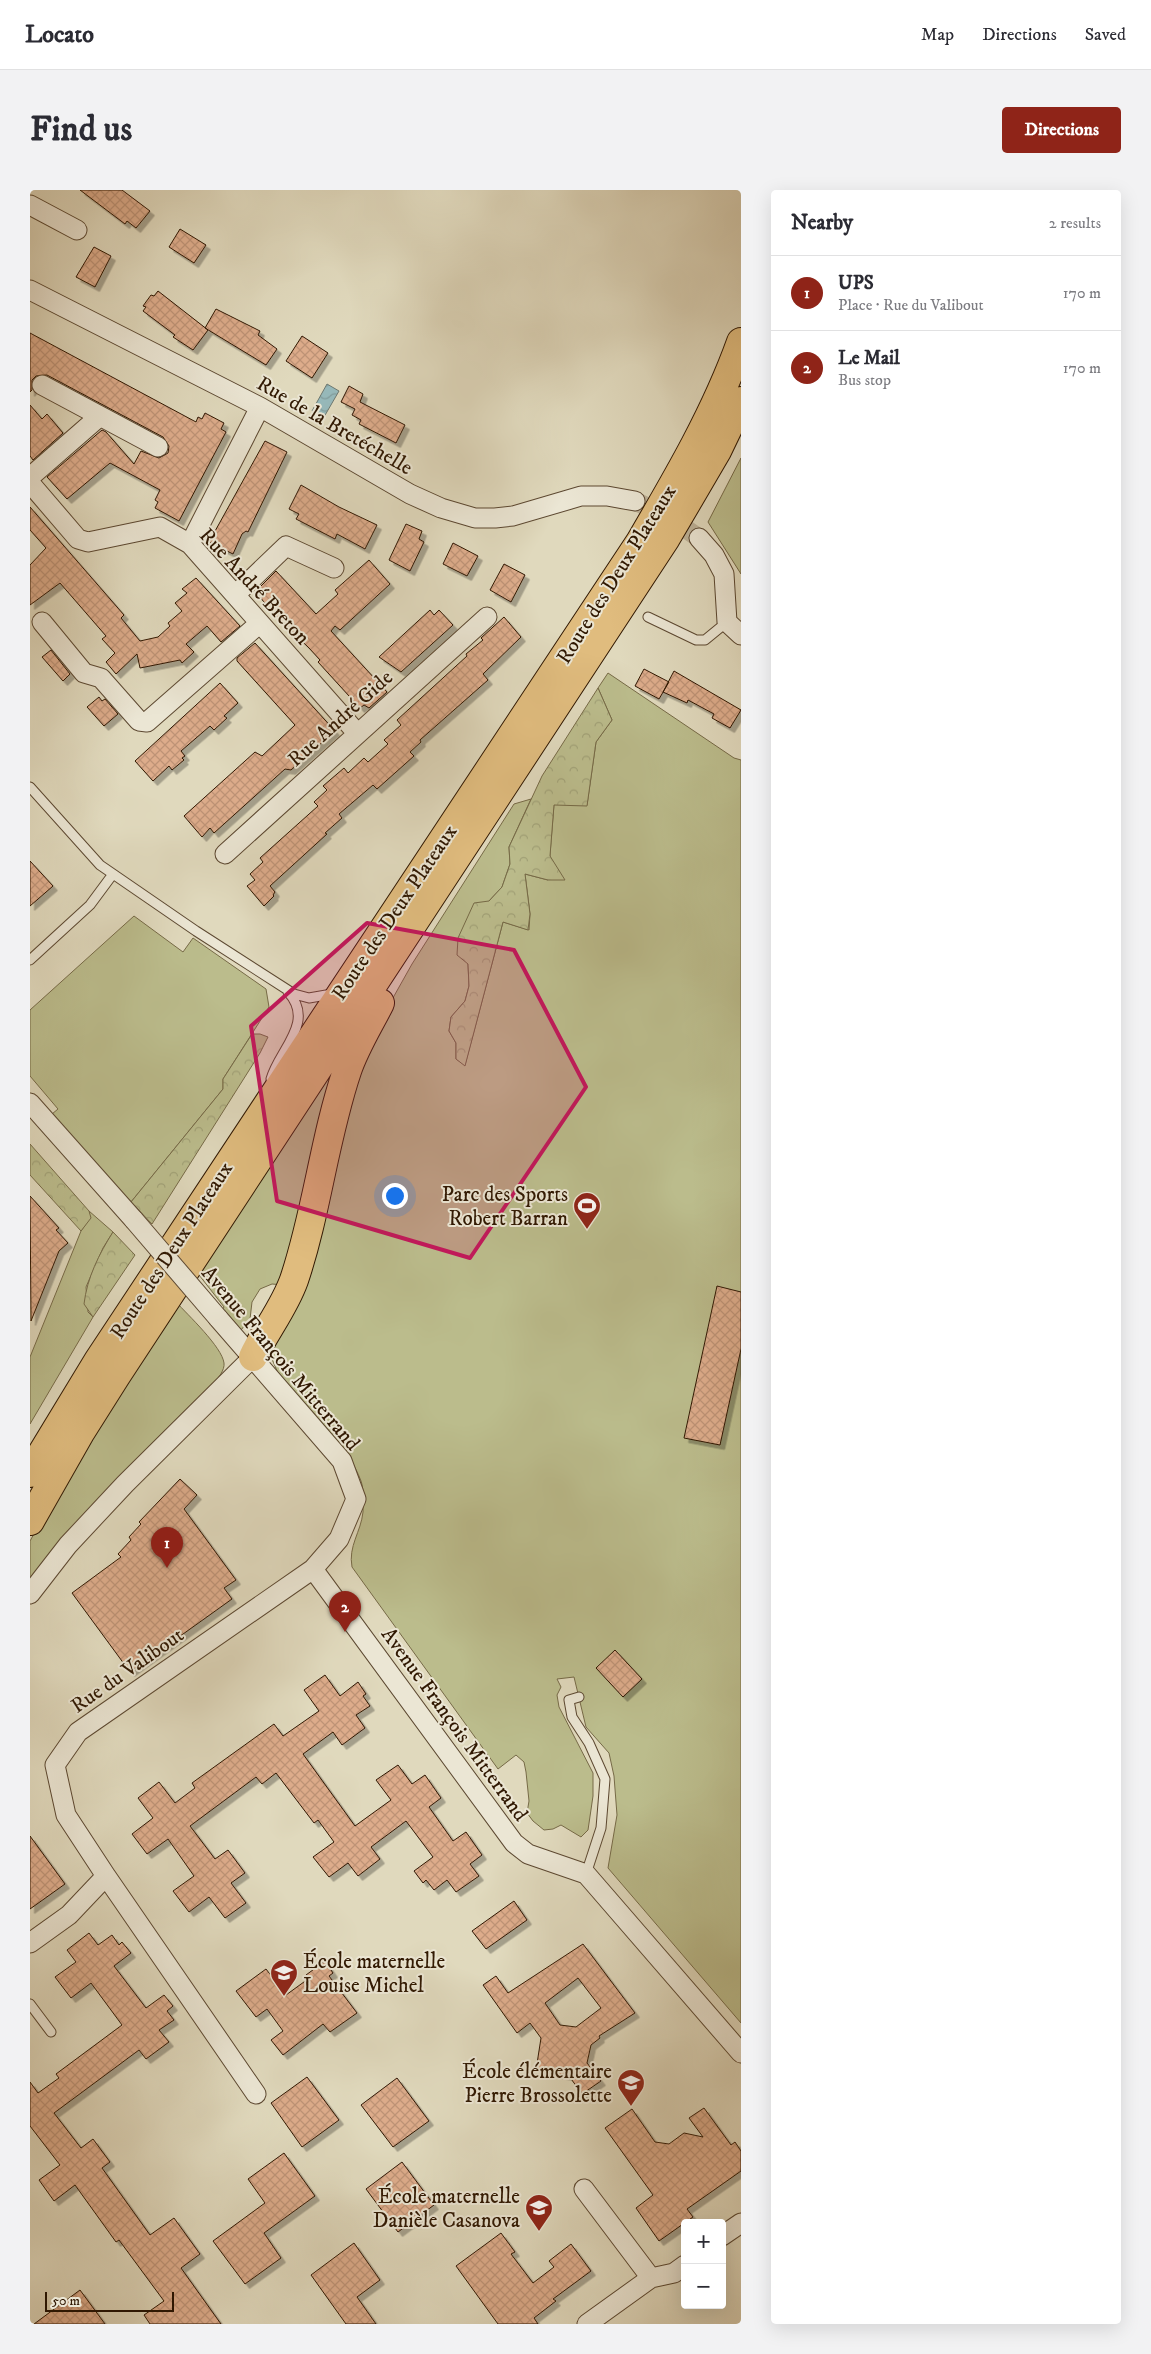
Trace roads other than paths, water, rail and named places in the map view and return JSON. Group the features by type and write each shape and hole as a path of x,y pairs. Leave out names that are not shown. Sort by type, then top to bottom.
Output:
{"main road":[{"name":"Route des Deux Plateaux","path":"30,1473 98,1361 640,542 686,462 741,342"},
{"name":"Route des Deux Plateaux","path":"30,1521 80,1432 116,1376 666,538 717,451 741,401"},
{"path":"253,1357 267,1329 286,1299 293,1282 304,1248 347,1071 361,1040 397,974 397,948"}],"street":[{"path":"30,204 77,230"},
{"name":"Rue de la Bretéchelle","path":"30,290 260,407 410,494 441,508 475,518 513,516 581,496 607,496 635,501"},
{"path":"42,385 158,447"},
{"path":"190,544 260,407"},
{"path":"30,477 100,416"},
{"name":"Rue André Breton","path":"30,483 78,538 88,542 160,528 190,544 357,733"},
{"path":"699,538 714,555 724,574 727,622 741,635"},
{"path":"235,595 286,546 334,568"},
{"name":"Rue André Gide","path":"225,854 487,617"},
{"path":"42,622 84,673 102,678 139,721 147,722 260,623"},
{"name":"Avenue François Mitterrand","path":"30,1103 134,1220 342,1461 356,1499 339,1539 313,1570 514,1843 528,1854 586,1874"},
{"path":"30,1594 68,1545 125,1484 253,1357"},
{"name":"Rue du Valibout","path":"256,2094 66,1815 55,1764 78,1732 313,1570"},
{"path":"586,1874 741,2053"},
{"path":"30,1944 69,1915 106,1876"},
{"path":"584,2189 651,2278"},
{"path":"726,2233 741,2223"},
{"path":"587,2324 651,2278 674,2273 681,2268"}],"lane":[{"path":"648,617 696,640 705,640 727,622"},
{"path":"30,787 84,850 113,874 284,988 302,996 318,998 330,995 344,987"},
{"path":"30,960 90,905 113,874"},
{"path":"264,1109 271,1076 295,1035 298,1024 295,1002 284,988"},
{"path":"579,1697 569,1700 572,1717 589,1743 605,1779 601,1828 586,1874"},
{"path":"30,2004 51,2032"}],"water":[{"path":"327,384 339,391 324,417 312,411"}],"tunnel":[{"path":"635,501 670,518 699,538"}],"place":[{"name":"Parc des Sports Robert Barran","path":"587,1230"},
{"name":"UPS","path":"167,1568"},
{"name":"Le Mail","path":"345,1632"},
{"name":"École maternelle Louise Michel","path":"284,1997"},
{"name":"École élémentaire Pierre Brossolette","path":"631,2107"},
{"name":"École maternelle Danièle Casanova","path":"539,2232"}]}
